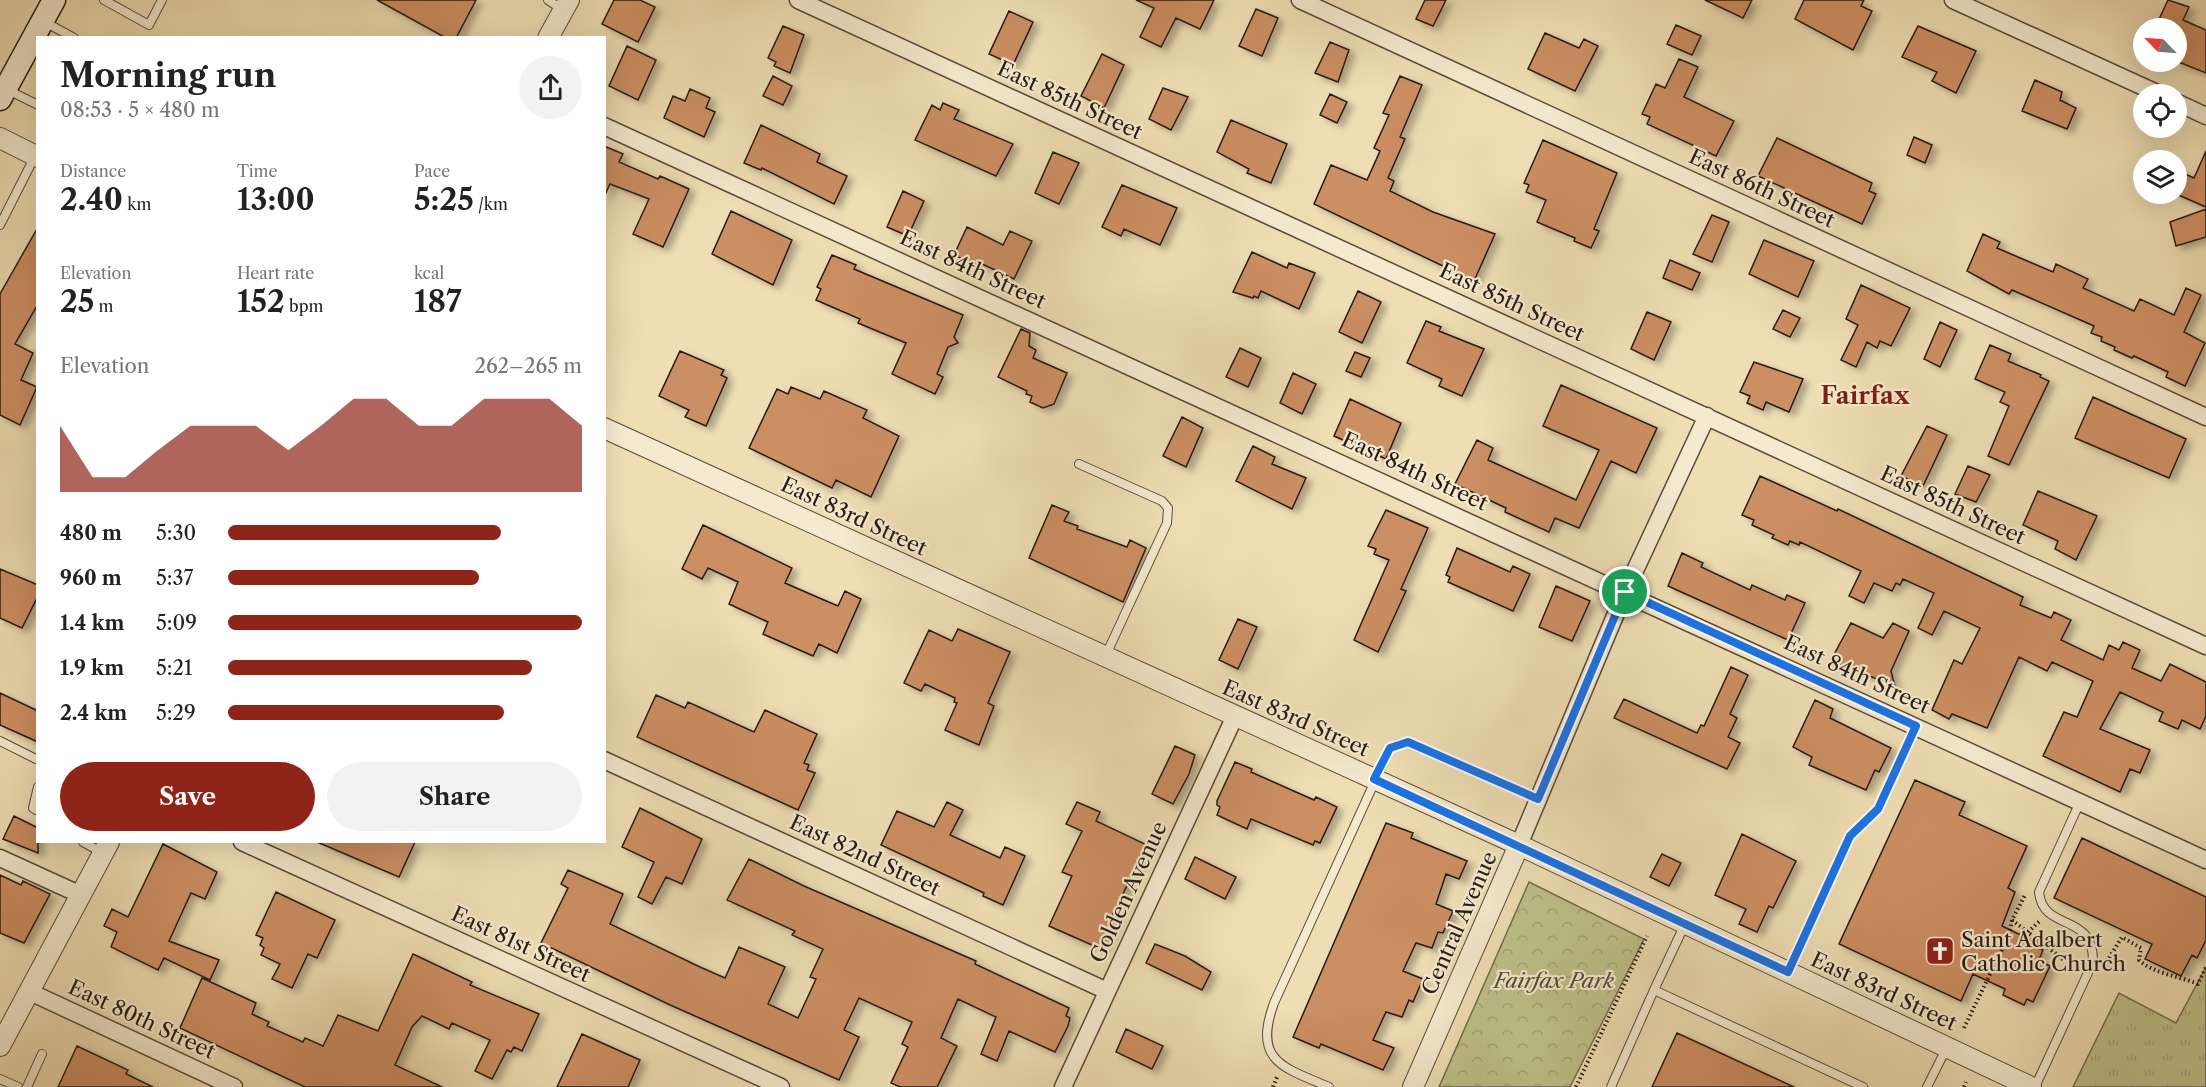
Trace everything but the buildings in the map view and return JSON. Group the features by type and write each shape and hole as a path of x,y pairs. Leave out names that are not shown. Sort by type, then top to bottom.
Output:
{"main road":[{"path":"3,94 54,0"}],"street":[{"name":"East 85th Street","path":"798,0 2206,646"},
{"name":"East 86th Street","path":"1300,0 2206,417"},
{"path":"1953,0 2137,84"},
{"path":"549,36 560,4"},
{"path":"2187,107 2206,116"},
{"name":"East 84th Street","path":"606,127 2206,860"},
{"path":"0,138 36,156"},
{"name":"Central Avenue","path":"1413,1087 1519,845 1625,592 1707,416"},
{"name":"East 83rd Street","path":"606,429 1519,845 2033,1087"},
{"name":"Golden Avenue","path":"1063,1087 1235,716"},
{"name":"East 82nd Street","path":"606,761 1107,991"},
{"name":"East 81st Street","path":"244,843 781,1087"},
{"path":"0,1046 107,847"},
{"path":"0,858 81,895"},
{"name":"East 80th Street","path":"30,992 234,1087"}],"lane":[{"path":"104,0 149,25 162,0"},
{"path":"43,21 70,36"},
{"path":"3,94 36,104"},
{"path":"0,225 36,156"},
{"path":"1079,464 1162,501 1168,508 1167,523 1105,657"},
{"path":"1788,972 1850,836 1878,809 1916,726"},
{"path":"0,741 36,759"},
{"path":"1329,1087 1292,1072 1278,1061 1270,1054 1265,1034 1274,1003 1390,748 1408,742 1538,799"},
{"path":"36,795 33,808 36,810"},
{"path":"2033,1087 2088,974 2093,948 2087,935 2048,913 2040,904 2040,892 2080,802"},
{"path":"88,843 107,847"},
{"path":"1611,1087 1686,923"},
{"path":"1654,990 1863,1087"},
{"path":"1927,1087 1947,1047"},
{"path":"27,1087 42,1054"},
{"path":"0,1079 18,1087"}],"path":[{"path":"1964,1028 2009,935 2012,920 2025,895"},
{"path":"2012,920 2064,960"},
{"path":"2028,932 2042,920"},
{"path":"1576,1087 1647,936"},
{"path":"2109,958 2122,937 2141,948 2139,960 2146,967 2161,973 2198,984 2206,967"},
{"path":"1273,1087 1277,1077"}],"green space":[{"name":"Fairfax Park","path":"1529,882 1644,939 1570,1087 1439,1087"},
{"path":"2206,967 2206,1087 2073,1087 2119,993 2176,1023"}],"place":[{"name":"Saint Adalbert Catholic Church","path":"1940,951"}],"district":[{"name":"Fairfax","path":"1865,395"}],"route":[{"path":"1625,592 1916,726 1878,809 1870,818 1857,826 1850,836 1806,928 1788,972 1374,779 1390,748 1408,742 1538,799 1625,592"}]}
